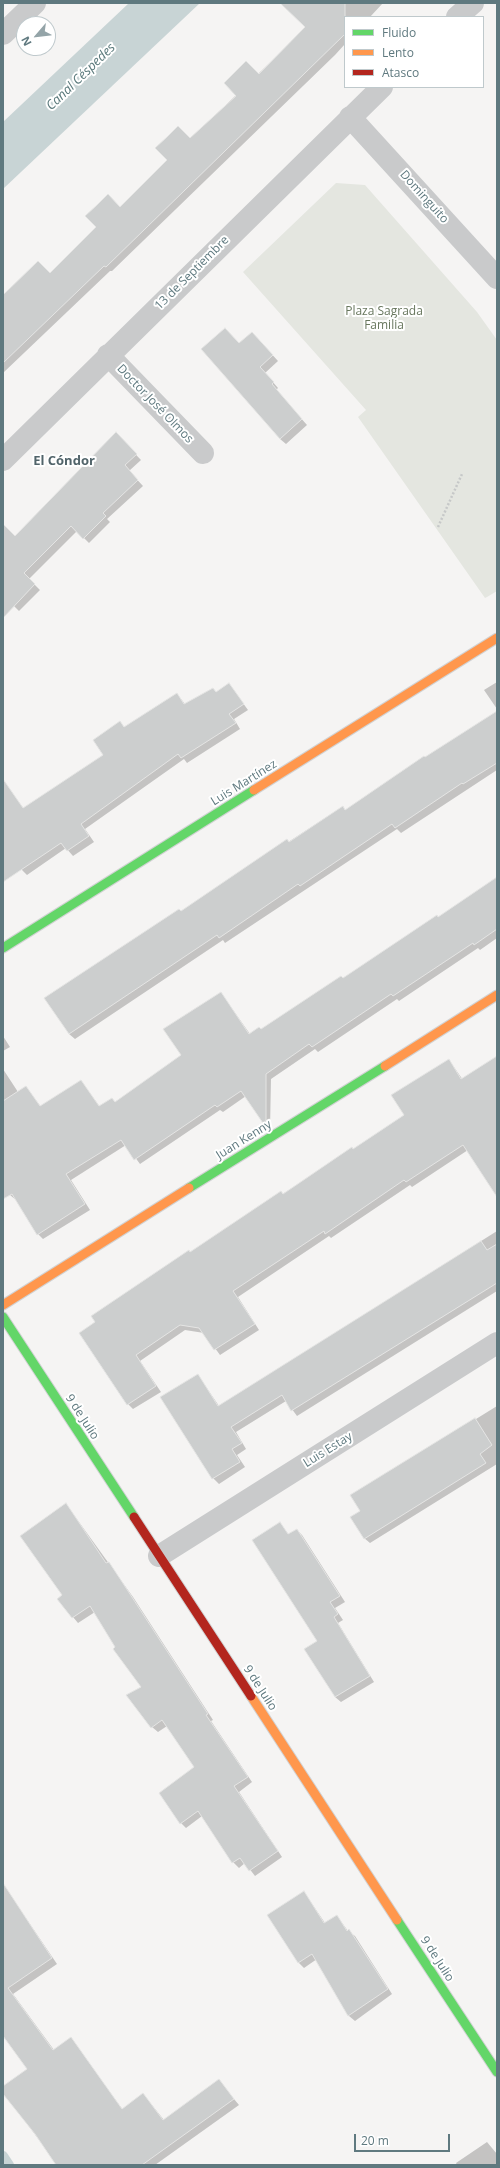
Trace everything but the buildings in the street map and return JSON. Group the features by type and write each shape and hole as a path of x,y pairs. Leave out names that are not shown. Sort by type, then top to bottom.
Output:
{"street":[{"path":"3,34 35,3"},
{"path":"458,16 473,3"},
{"name":"13 de Septiembre","path":"3,460 350,116 381,88"},
{"name":"Dominguito","path":"350,116 497,278"},
{"name":"Doctor José Olmos","path":"108,355 203,453"},
{"name":"Luis Martínez","path":"3,948 497,638"},
{"name":"Juan Kenny","path":"3,1304 497,995"},
{"name":"9 de Julio","path":"3,1317 497,2072"},
{"name":"Luis Estay","path":"159,1556 497,1343"}],"path":[{"path":"438,527 462,474"}],"green space":[{"name":"Plaza Sagrada Familia","path":"336,183 365,185 477,312 497,340 497,591 485,598 358,417 366,410 243,272"}],"water":[{"name":"Canal Céspedes","path":"129,3 200,3 3,189 3,122"}],"waterway":[{"path":"3,2156 9,2165"}],"traffic: fast":[{"path":"3,948 254,790"},
{"path":"189,1188 385,1066"},
{"path":"3,1317 134,1517"},
{"path":"397,1920 497,2072"}],"traffic: slow":[{"path":"254,790 497,638"},
{"path":"385,1066 497,995"},
{"path":"3,1305 189,1188"},
{"path":"251,1696 397,1920"}],"traffic: jam":[{"path":"134,1517 251,1696"}],"district":[{"name":"El Cóndor","path":"64,461"}]}
